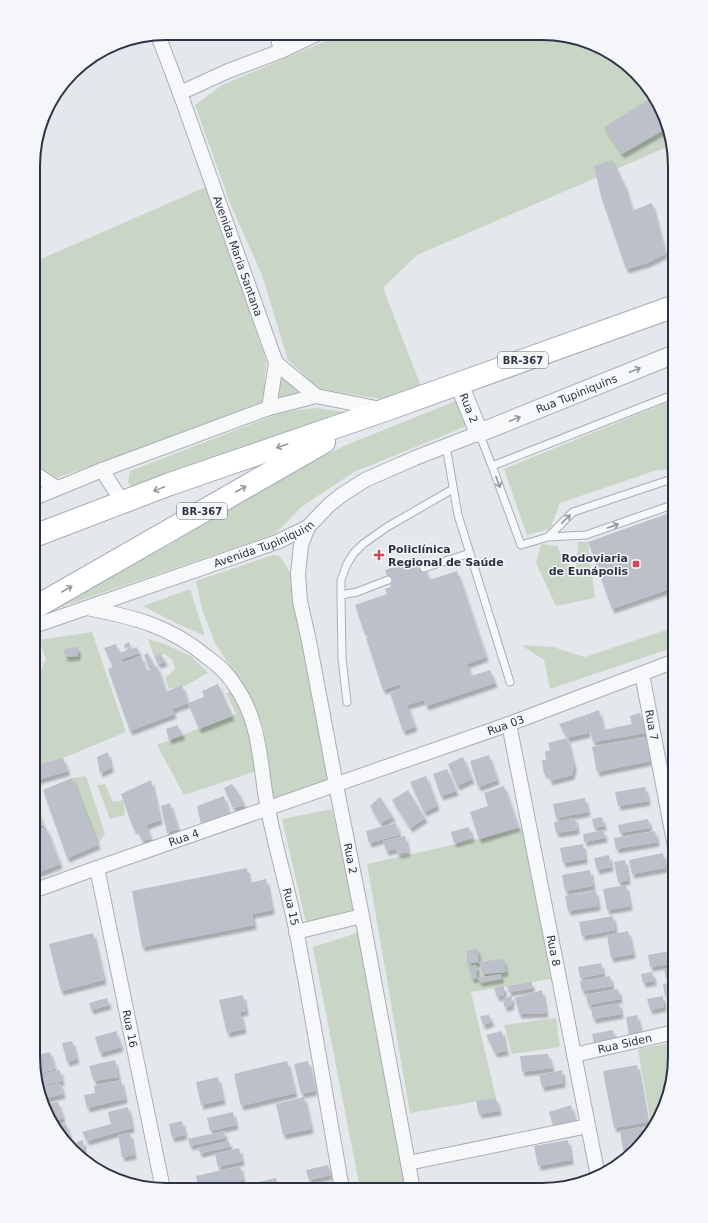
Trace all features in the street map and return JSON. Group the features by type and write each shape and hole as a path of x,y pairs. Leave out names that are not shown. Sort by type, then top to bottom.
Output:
{"main road":[{"name":"BR-367","path":"40,534 170,484 378,413 668,309"},
{"name":"BR-367","path":"40,605 378,413"}],"street":[{"name":"Avenida Maria Santana","path":"160,40 276,363"},
{"path":"278,40 281,51"},
{"path":"180,93 228,71 281,51 304,40"},
{"name":"Rua Tupiniquins","path":"479,433 668,357"},
{"path":"276,363 316,396 378,413"},
{"path":"269,408 276,363"},
{"name":"Rua 2","path":"459,384 479,433"},
{"path":"40,495 102,470 269,408 316,396"},
{"name":"Avenida Tupiniquim","path":"40,624 277,542 308,527 329,505 365,480 415,458 479,433"},
{"path":"102,470 123,503"},
{"path":"40,477 57,488"},
{"name":"Rua 2","path":"308,527 301,545 298,574 300,601 362,916 412,1183"},
{"name":"Rua 15","path":"87,608 144,621 170,632 193,645 234,682 244,700 256,729 267,808 296,932 341,1183"},
{"name":"Rua 03","path":"336,785 508,724 668,664"},
{"name":"Rua 7","path":"642,674 668,810"},
{"name":"Rua 8","path":"508,724 597,1170"},
{"name":"Rua 4","path":"40,888 336,785"},
{"name":"Rua 16","path":"97,868 162,1183"},
{"path":"296,932 362,916"},
{"name":"Rua Siden","path":"574,1055 668,1034"},
{"path":"408,1163 588,1126"}],"lane":[{"path":"492,466 668,397"},
{"path":"479,433 521,545 548,537 586,535 668,506"},
{"path":"446,446 458,515 510,682"},
{"path":"548,537 573,512 668,480"},
{"path":"347,702 342,659 341,580 347,564 354,553 363,544 387,527 453,489"},
{"path":"424,568 470,553"},
{"path":"341,594 357,592 388,580"}],"green space":[{"path":"328,40 551,40 567,42 598,53 612,61 637,83 655,110 667,147 417,255 383,288 421,386 380,399 319,389 288,360 262,275 230,203 195,105 222,85"},
{"path":"208,186 266,361 263,405 57,478 40,467 40,259"},
{"path":"276,363 316,396 269,408"},
{"path":"458,400 467,426 354,472 301,507 275,534 46,612 171,544 275,481 344,446"},
{"path":"668,402 668,470 657,470 560,503 550,529 527,535 504,469"},
{"path":"316,408 360,414 136,494 128,482 130,471 285,411"},
{"path":"578,542 588,542 595,598 556,606 536,563 541,544 557,546 563,559 576,571"},
{"path":"273,555 280,556 291,574 329,783 271,800 264,729 244,688 215,643 202,609 196,581"},
{"path":"190,589 205,636 143,606"},
{"path":"668,629 668,649 550,689 544,660 521,645 553,647 585,657"},
{"path":"92,632 126,732 63,758 40,764 40,672 46,659 40,640"},
{"path":"148,639 167,645 192,657 208,673 185,686 169,689 165,678 175,669 172,659 164,654 154,656"},
{"path":"232,691 245,712 257,771 184,795 157,745 236,714 226,693"},
{"path":"86,776 105,833 98,845 72,778"},
{"path":"105,784 113,802 123,800 125,815 110,819 97,785"},
{"path":"332,809 355,913 306,923 282,819"},
{"path":"523,828 551,979 471,992 496,1098 410,1113 367,864"},
{"path":"360,932 405,1183 359,1183 313,947"},
{"path":"556,1018 560,1047 512,1054 504,1025"},
{"path":"668,1043 666,1082 661,1098 651,1121 638,1049"}],"building":[{"path":"649,99 655,110 663,131 622,154 604,127"},
{"path":"612,160 625,186 632,211 652,203 665,254 647,263 626,269 601,196 594,166"},
{"name":"Rodoviaria de Eunápolis","path":"668,513 668,589 612,609 588,542"},
{"path":"421,558 429,580 457,571 486,657 467,664 471,676 490,670 495,683 426,706 424,700 407,705 415,727 403,731 390,693 402,689 400,684 383,690 366,638 369,637 367,631 364,632 355,605 387,594 385,589 391,587 385,570"},
{"path":"129,642 131,647 125,649 124,645"},
{"path":"116,644 119,653 137,647 139,653 121,659 123,663 141,656 146,671 157,666 166,692 182,685 188,703 172,709 174,714 130,731 108,669 113,667 104,648"},
{"path":"78,647 78,656 65,657 64,649"},
{"path":"148,653 153,665 148,666 144,655"},
{"path":"161,654 165,662 158,664 154,656"},
{"path":"218,684 232,716 199,729 188,703 204,697 202,691"},
{"path":"599,710 603,730 632,724 630,716 640,713 646,733 593,742 586,715"},
{"path":"586,715 588,733 567,738 559,724"},
{"path":"177,725 183,735 169,740 166,729"},
{"path":"646,737 650,761 597,772 592,747"},
{"path":"567,738 574,766 572,775 550,781 548,774 544,774 542,760 546,760 545,752 550,750 548,743"},
{"path":"108,752 111,768 100,773 97,757"},
{"path":"489,755 497,780 478,787 470,761"},
{"path":"463,757 472,779 457,786 448,764"},
{"path":"63,758 68,771 40,779 40,764"},
{"path":"447,769 456,791 441,796 433,774"},
{"path":"426,776 437,806 424,812 410,782"},
{"path":"72,778 98,845 67,858 43,790"},
{"path":"151,780 160,820 146,825 151,839 142,841 137,829 134,830 121,794"},
{"path":"232,784 238,792 244,805 233,808 224,788"},
{"path":"504,786 518,827 479,839 470,812 488,806 484,793"},
{"path":"645,787 648,801 618,806 615,792"},
{"path":"408,790 425,818 410,828 392,800"},
{"path":"224,796 229,814 201,824 197,806"},
{"path":"380,797 393,817 380,823 370,806"},
{"path":"585,798 588,812 556,818 553,804"},
{"path":"170,803 178,829 167,833 161,806"},
{"path":"40,817 43,825 40,826"},
{"path":"602,817 604,826 594,828 592,819"},
{"path":"575,818 577,830 556,833 554,822"},
{"path":"648,819 650,828 620,833 618,825"},
{"path":"396,823 399,835 369,843 366,831"},
{"path":"46,827 60,864 40,872 40,830"},
{"path":"469,827 472,838 454,843 451,832"},
{"path":"603,830 605,838 584,842 583,834"},
{"path":"655,831 657,842 616,849 614,838"},
{"path":"405,836 408,852 398,854 396,849 386,851 383,841"},
{"path":"583,844 585,859 563,863 560,848"},
{"path":"663,853 665,868 632,874 629,860"},
{"path":"609,855 611,867 597,870 594,858"},
{"path":"625,860 628,880 618,882 614,862"},
{"path":"247,868 249,883 266,879 272,910 252,914 254,925 142,947 132,891"},
{"path":"590,870 593,886 565,891 562,875"},
{"path":"626,885 630,906 607,910 603,889"},
{"path":"596,891 598,906 568,911 565,896"},
{"path":"613,916 615,930 582,936 579,922"},
{"path":"628,931 633,954 611,958 607,935"},
{"path":"93,933 104,980 61,991 49,944"},
{"path":"477,948 479,962 467,964 467,951"},
{"path":"668,951 668,964 650,967 648,955"},
{"path":"503,959 506,972 483,974 479,962"},
{"path":"601,963 603,974 580,978 578,967"},
{"path":"476,965 477,978 472,979 468,966"},
{"path":"664,969 668,969 668,978 666,978"},
{"path":"652,972 654,981 643,983 641,974"},
{"path":"501,974 501,979 480,982 477,978"},
{"path":"610,976 612,986 582,991 580,981"},
{"path":"532,982 532,988 509,992 507,986"},
{"path":"668,983 668,995 665,996 663,984"},
{"path":"504,986 504,995 497,997 494,988"},
{"path":"618,989 620,999 588,1005 586,995"},
{"path":"542,990 546,1013 519,1014 515,998"},
{"path":"243,995 246,1011 240,1012 244,1029 227,1033 219,1000"},
{"path":"512,996 511,1006 504,1007 503,998"},
{"path":"663,996 664,1007 650,1010 647,999"},
{"path":"107,998 109,1005 91,1010 89,1003"},
{"path":"619,1003 621,1014 593,1019 591,1008"},
{"path":"489,1015 492,1022 483,1025 480,1016"},
{"path":"637,1015 641,1034 629,1036 626,1017"},
{"path":"613,1030 614,1040 594,1043 592,1034"},
{"path":"116,1031 121,1047 100,1053 95,1037"},
{"path":"502,1031 506,1051 495,1053 486,1035"},
{"path":"72,1041 77,1059 67,1062 62,1043"},
{"path":"50,1052 55,1069 41,1073 40,1054"},
{"path":"548,1054 552,1068 522,1072 520,1056"},
{"path":"115,1060 118,1077 94,1081 89,1066"},
{"path":"287,1061 295,1093 241,1106 234,1074"},
{"path":"308,1061 315,1091 301,1094 294,1064"},
{"path":"637,1065 647,1122 614,1128 603,1071"},
{"path":"60,1070 62,1081 44,1085 41,1074"},
{"path":"562,1070 563,1083 542,1087 539,1075"},
{"path":"218,1077 223,1100 201,1105 196,1082"},
{"path":"121,1080 125,1099 87,1108 84,1095 95,1093 94,1086"},
{"path":"60,1083 63,1094 47,1098 43,1087"},
{"path":"304,1097 311,1129 283,1135 276,1104"},
{"path":"496,1098 499,1111 479,1114 476,1101"},
{"path":"58,1102 63,1118 57,1120 49,1104"},
{"path":"571,1105 575,1123 554,1129 549,1112"},
{"path":"128,1107 132,1128 87,1141 82,1132 111,1124 108,1112"},
{"path":"233,1112 236,1125 210,1131 207,1118"},
{"path":"182,1121 185,1135 172,1138 169,1124"},
{"path":"66,1124 70,1139 61,1127 60,1125"},
{"path":"643,1127 644,1131 624,1153 620,1131"},
{"path":"224,1131 225,1138 190,1146 188,1139"},
{"path":"130,1133 134,1155 122,1157 118,1135"},
{"path":"83,1140 84,1153 75,1144 75,1143"},
{"path":"568,1140 571,1160 538,1166 534,1146"},
{"path":"229,1141 230,1146 200,1153 198,1148"},
{"path":"239,1148 242,1161 218,1167 215,1154"},
{"path":"328,1165 331,1175 309,1180 306,1170"},
{"path":"240,1166 243,1180 230,1183 198,1183 196,1176"},
{"path":"276,1178 277,1183 254,1183"}],"place":[{"name":"Policlínica Regional de Saúde","path":"379,555"},
{"name":"Rodoviaria de Eunápolis","path":"636,564"}]}
